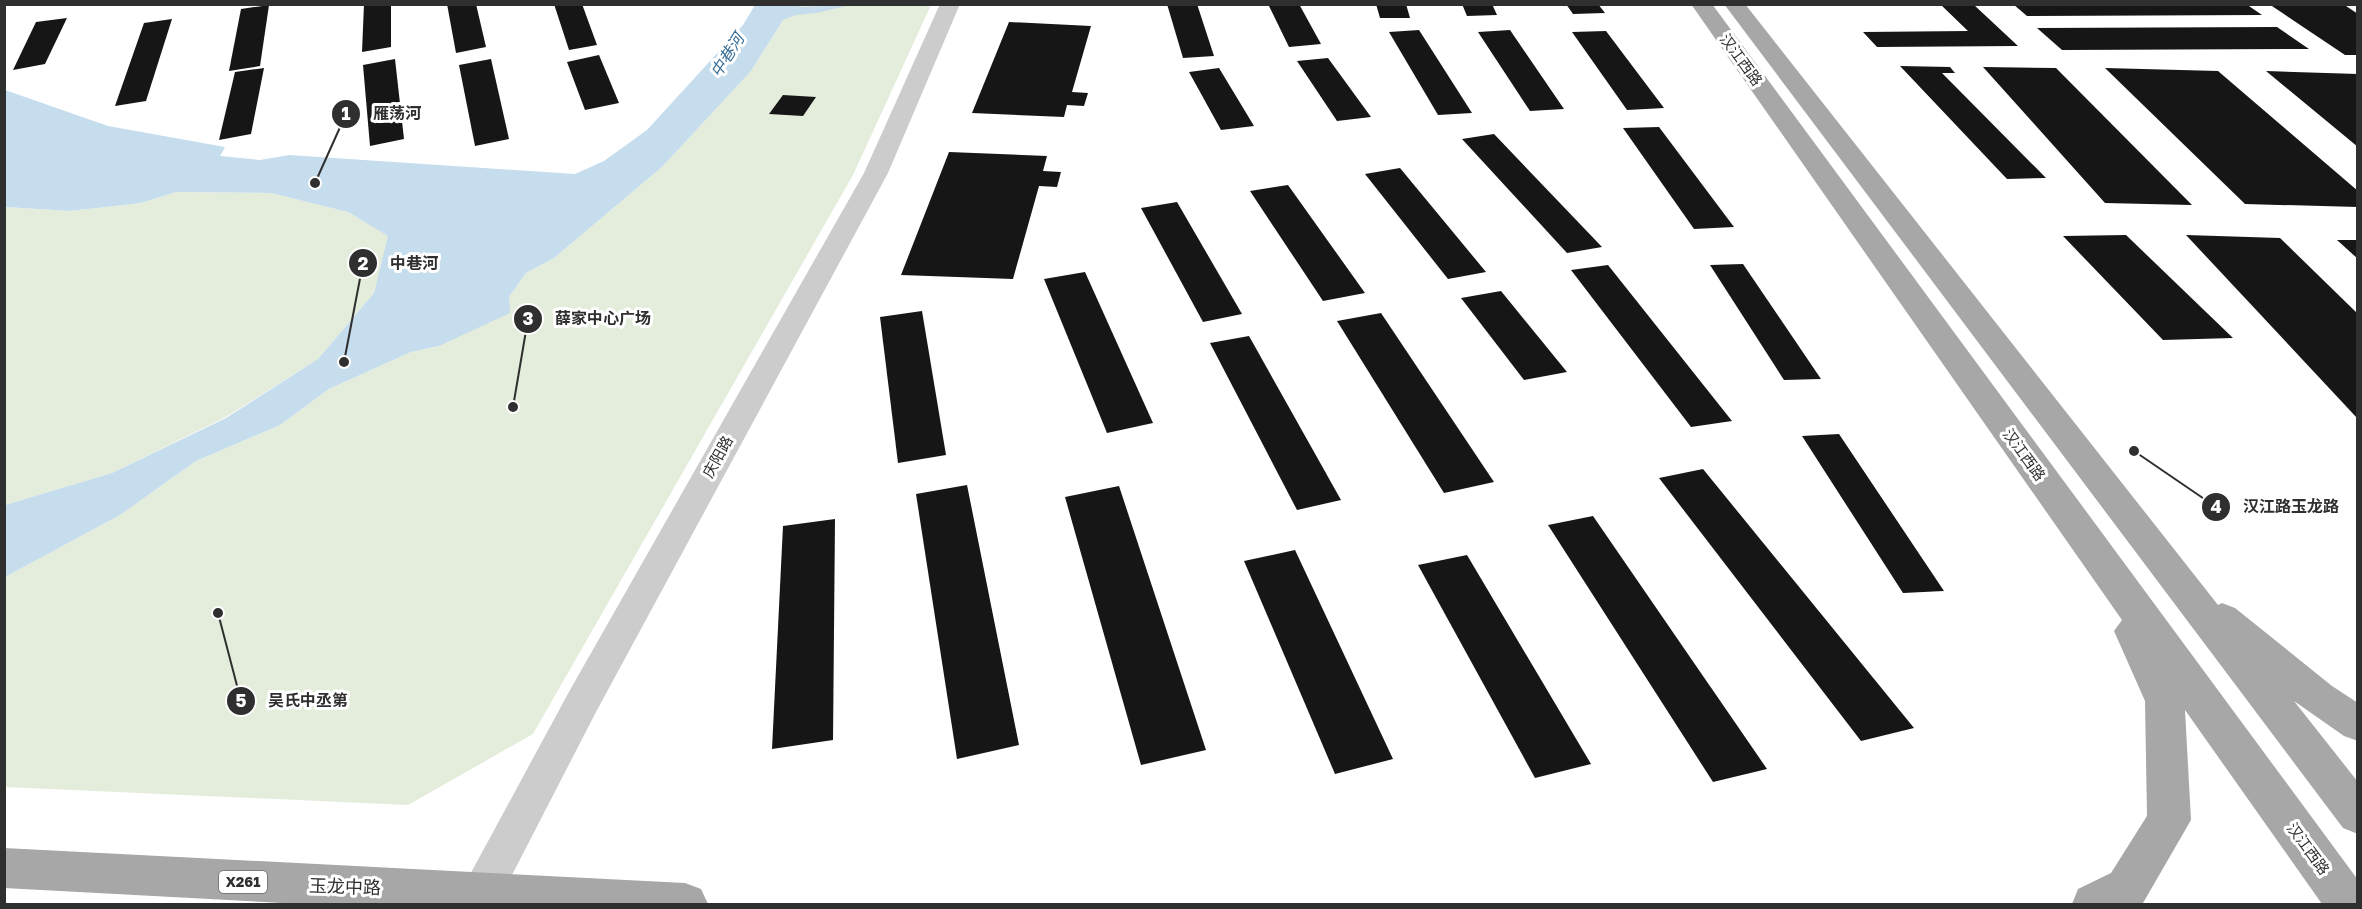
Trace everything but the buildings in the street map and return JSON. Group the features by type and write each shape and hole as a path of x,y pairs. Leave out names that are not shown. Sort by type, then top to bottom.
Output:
{"main road":[{"name":"汉江西路","path":"1701,4 2348,904"},
{"name":"汉江西路","path":"1734,4 2358,815"},
{"path":"2094,904 2127,888 2169,820 2165,701 2103,563"},
{"path":"2176,579 2318,698 2358,724"},
{"name":"玉龙中路","path":"4,868 478,898 685,904"}],"street":[{"name":"庆阳路","path":"478,898 583,701 876,173 950,4"}],"green space":[{"path":"796,5 931,5 853,175 533,734 408,805 5,787 5,577 120,515 196,461 280,425 329,389 411,352 439,346 509,297 526,273 554,258 662,167 751,71 783,20"},
{"path":"176,192 271,193 348,212 389,236 374,293 318,359 226,417 112,473 5,505 4,207 70,211 141,203"}],"water":[{"path":"755,5 801,7 850,5 817,13 796,15 783,20 751,71 662,167 554,258 526,273 509,297 510,313 439,346 411,352 329,389 280,425 196,461 120,515 5,577 5,505 112,473 226,418 318,359 374,293 388,236 348,212 271,193 176,192 141,203 70,211 5,207 5,90 108,126 225,147 220,156 260,160 289,155 575,174 604,161 647,130 743,25"}],"place":[{"name":"雁荡河","path":"315,183"},
{"name":"中巷河","path":"344,362"},
{"name":"薛家中心广场","path":"513,407"},
{"name":"汉江路玉龙路","path":"2134,451"},
{"name":"吴氏中丞第","path":"218,613"}]}
